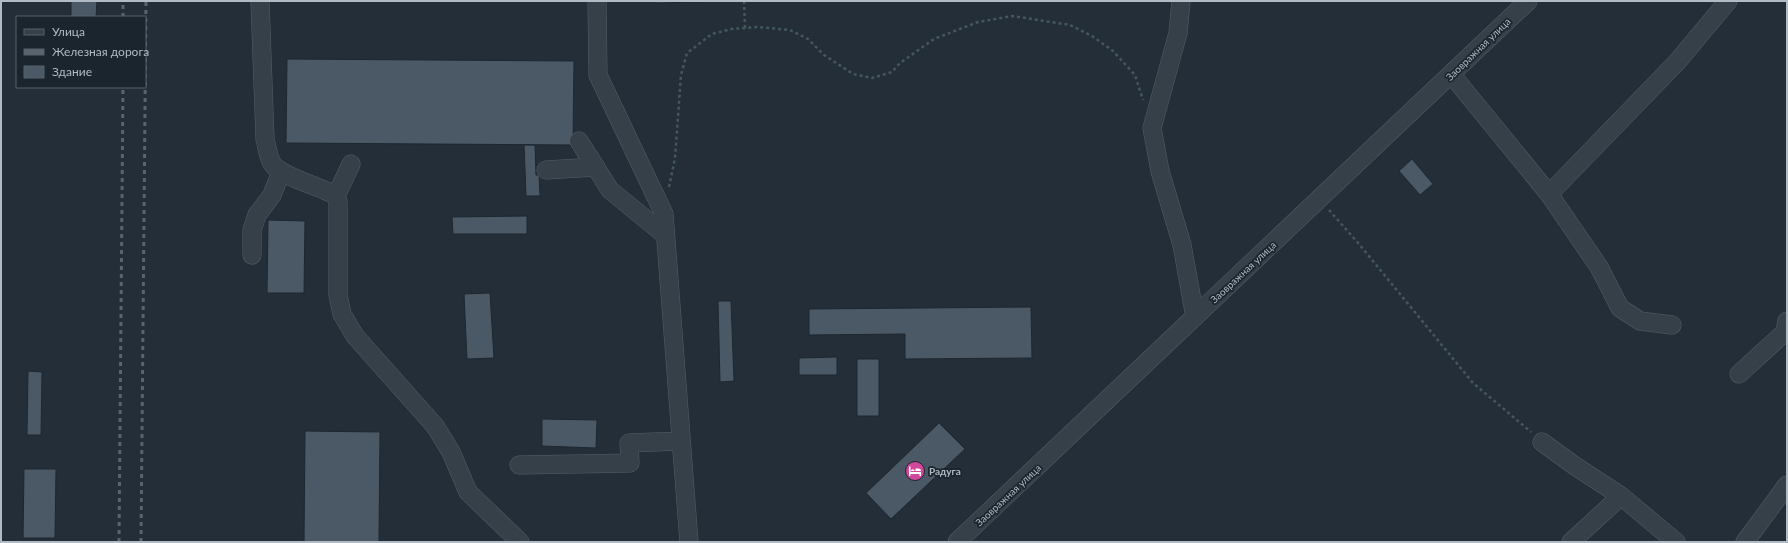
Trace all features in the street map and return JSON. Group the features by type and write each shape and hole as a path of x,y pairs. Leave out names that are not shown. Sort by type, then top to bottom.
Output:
{"street":[{"path":"260,1 265,139 268,154 273,164 280,172 327,190 336,196 338,202 338,295 342,314 356,336 435,426 451,452 468,492 520,542"},
{"path":"597,1 598,75 664,214 689,542"},
{"path":"1181,1 1178,33 1152,128 1160,171 1182,244 1195,317"},
{"name":"Заовражная улица","path":"957,542 1528,1"},
{"path":"1549,194 1676,62 1728,1"},
{"path":"1451,74 1549,194 1599,267 1620,308 1640,321 1672,325"},
{"path":"579,141 610,190 665,235"},
{"path":"336,196 351,164"},
{"path":"546,170 596,167"},
{"path":"252,255 252,230 257,215 272,195 280,172"},
{"path":"1738,374 1784,332 1787,321"},
{"path":"519,465 630,463 629,443 681,441"},
{"path":"1542,442 1621,496 1676,542"},
{"path":"1745,542 1787,485"},
{"path":"1571,542 1621,496"}],"path":[{"path":"744,1 746,28"},
{"path":"664,214 675,158 680,75 687,53 712,34 731,29 758,27 790,30 808,38 824,55 853,74 872,78 892,72 900,63 934,39 978,22 1013,16 1070,25 1092,36 1113,51 1135,75 1152,128"},
{"path":"1319,200 1359,244 1473,383 1542,442"}],"building":[{"path":"71,1 97,1 96,16 71,16"},
{"path":"656,1 700,1 700,2 656,3"},
{"path":"287,59 574,61 573,145 286,143"},
{"path":"524,145 535,145 536,175 539,175 540,196 526,196"},
{"path":"1412,159 1433,184 1420,195 1399,171"},
{"path":"527,216 527,234 453,234 452,217"},
{"path":"268,220 305,221 304,293 267,293"},
{"path":"490,293 494,358 467,359 464,294"},
{"path":"718,301 731,301 734,381 720,382"},
{"path":"1031,307 1032,358 905,359 905,334 809,335 809,309"},
{"path":"837,357 837,375 799,375 799,358"},
{"path":"857,359 879,359 879,416 857,416"},
{"path":"28,371 42,372 41,435 27,435"},
{"path":"542,419 597,420 596,448 542,446"},
{"name":"Радуга","path":"939,423 965,449 891,519 866,493"},
{"path":"305,431 380,432 379,542 304,542"},
{"path":"24,469 56,469 55,538 23,538"}],"railway":[{"path":"123,1 123,16"},
{"path":"146,1 146,16"},
{"path":"119,542 123,88"},
{"path":"141,542 145,88"}],"place":[{"name":"Радуга","path":"915,471"}]}
